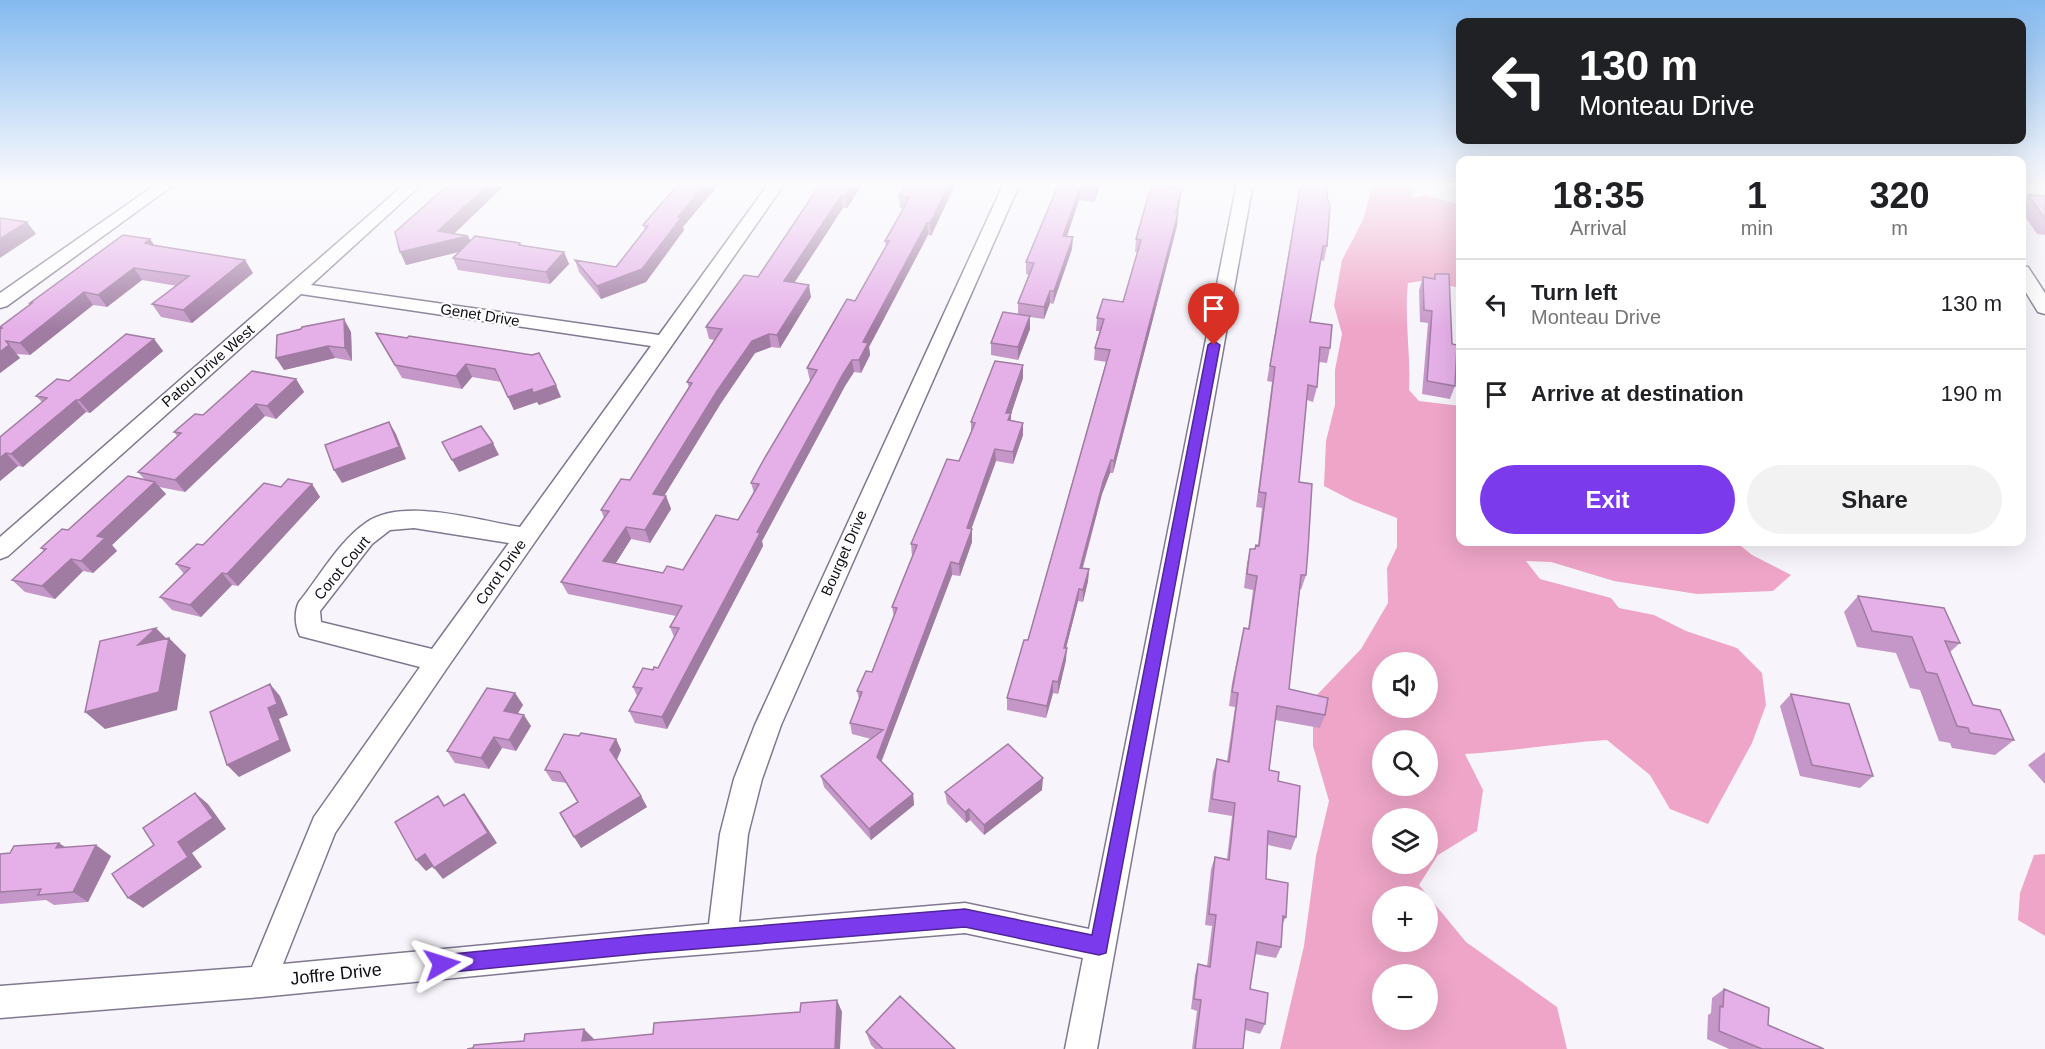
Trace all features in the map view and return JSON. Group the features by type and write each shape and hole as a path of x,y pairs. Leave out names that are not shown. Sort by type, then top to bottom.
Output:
{"street":[{"path":"0,302 99,232"},
{"name":"Patou Drive West","path":"0,550 359,232"},
{"name":"Corot Drive","path":"261,982 324,826 742,232"},
{"name":"Bourget Drive","path":"722,939 734,834 748,779 768,725 990,232"},
{"path":"1080,1049 1236,232"},
{"path":"2026,277 2045,308"},
{"name":"Genet Drive","path":"297,288 663,342"},
{"name":"Corot Court","path":"438,661 309,629 308,609 360,542 383,524 410,518 526,537"},
{"name":"Joffre Drive","path":"0,1002 261,982 965,918 1099,946"}],"shaded area":[{"path":"1357,232 1456,232 1456,287 1428,280 1408,283 1407,310 1409,390 1419,401 1456,405 1456,546 1741,546 1752,555 1791,575 1773,591 1697,594 1614,581 1551,562 1526,561 1540,579 1611,598 1619,608 1654,615 1686,631 1737,648 1762,673 1766,705 1752,743 1708,824 1670,809 1650,775 1607,740 1465,754 1483,790 1477,831 1438,855 1438,808 1372,808 1372,874 1426,874 1420,886 1372,886 1372,952 1438,952 1438,908 1466,942 1557,1007 1567,1049 1280,1049 1304,946 1316,856 1329,801 1313,746 1313,699 1361,649 1388,603 1387,568 1397,547 1397,518 1353,501 1324,486 1326,441 1335,405 1335,370 1342,334 1334,305 1342,260"},
{"path":"2045,854 2045,936 2018,920 2020,893 2034,855"}],"building":[{"path":"0,232 11,232 0,239"},
{"path":"395,232 444,232 468,236 400,252"},
{"path":"643,232 670,232 642,269 597,286 575,260 616,267"},
{"path":"788,232 817,232 784,281 809,285 777,335 769,334 752,341 717,391 653,494 666,496 645,530 626,527 603,561 663,573 667,566 683,570 716,515 738,520 759,484 751,483 817,370 807,368 847,299 855,301 889,241 885,241 890,232 922,232 863,342 868,343 859,360 852,360 843,374 757,532 760,533 662,717 629,711 642,688 633,687 643,668 653,670 654,667 658,668 679,628 670,627 682,606 561,582 609,511 601,510 621,479 630,480 692,383 687,382 722,329 706,327 744,275 758,277"},
{"path":"1039,232 1064,232 1063,236 1073,237 1054,291 1050,291 1044,307 1018,303 1034,263 1026,262"},
{"path":"1138,232 1173,232 1114,461 1111,460 1103,482 1080,568 1089,569 1083,590 1079,589 1058,682 1053,681 1047,706 1007,698 1024,640 1028,640 1110,350 1095,348 1104,319 1097,318 1103,299 1123,302 1141,240 1136,239"},
{"path":"1293,232 1328,232 1327,246 1323,246 1310,322 1332,325 1330,348 1320,347 1317,387 1308,385 1299,482 1312,484 1308,550 1306,575 1301,575 1289,689 1328,698 1325,715 1277,706 1269,770 1279,772 1278,781 1300,786 1296,837 1268,831 1266,879 1288,883 1281,947 1257,942 1250,989 1268,993 1265,1024 1246,1019 1243,1049 1195,1049 1201,1000 1194,999 1198,964 1210,967 1216,915 1209,914 1215,857 1229,860 1235,803 1212,799 1217,759 1229,762 1238,693 1232,692 1244,628 1249,629 1257,576 1247,574 1250,549 1255,549 1256,545 1259,546 1266,493 1259,492 1275,367 1270,366"},
{"path":"123,235 150,239 145,243 152,245 245,260 183,310 152,304 189,276 134,268 98,295 84,292 20,343 6,341 9,345 0,352 0,329 2,328 0,327"},
{"path":"475,236 564,252 546,272 453,258"},
{"path":"1435,274 1449,274 1452,344 1456,345 1455,386 1427,381 1432,311 1424,310 1423,277 1435,279"},
{"path":"1003,312 1030,316 1018,347 991,343"},
{"path":"344,319 345,348 328,346 276,358 277,335 302,327"},
{"path":"376,333 532,355 539,353 556,385 533,393 532,389 508,397 495,369 466,364 456,376 395,365"},
{"path":"126,334 154,339 11,454 6,453 0,458 0,437 47,398 36,396 57,379 69,381"},
{"path":"995,361 1023,365 1006,413 1011,413 1008,420 1023,423 1013,452 995,449 967,528 972,529 959,564 951,562 877,757 913,794 869,829 821,776 883,730 850,723 862,692 857,691 866,671 872,672 897,608 892,607 917,545 911,544 947,459 959,461 975,423 971,422"},
{"path":"252,371 296,379 267,406 256,404 175,480 138,472 181,433 174,432 195,414 203,415"},
{"path":"389,422 399,447 334,470 325,445"},
{"path":"481,426 493,443 452,460 442,442"},
{"path":"128,476 155,482 97,536 105,538 81,561 71,559 42,586 12,580 46,549 41,548 62,529 68,530"},
{"path":"288,479 312,484 227,574 222,573 190,605 160,597 190,568 176,564 197,544 203,545 264,483 281,487"},
{"path":"1858,596 1944,608 1960,643 1945,641 1973,705 2000,710 2014,740 1970,733 1968,728 1957,726 1937,674 1926,672 1912,637 1872,631"},
{"path":"156,628 138,645 169,638 159,692 85,712 100,641"},
{"path":"270,684 277,704 268,708 280,740 227,765 210,712"},
{"path":"487,688 515,693 504,711 524,715 509,740 494,737 481,758 447,751"},
{"path":"1791,694 1849,704 1873,776 1812,765"},
{"path":"581,733 616,739 610,750 641,796 574,837 560,813 578,802 560,772 545,770 564,734 579,736"},
{"path":"1008,744 1043,778 984,825 969,809 965,812 945,792"},
{"path":"195,793 213,818 178,842 188,857 128,898 112,874 154,845 143,828"},
{"path":"464,794 488,833 434,868 425,854 416,860 395,822 438,796 444,806"},
{"path":"59,843 56,848 96,845 73,892 38,895 41,889 0,892 0,854 10,853 14,846"},
{"path":"1724,989 1769,1008 1768,1025 1824,1049 1762,1049 1719,1031 1720,1006 1723,1007"},
{"path":"900,996 955,1049 883,1049 866,1032"},
{"path":"837,1000 835,1049 467,1049 473,1048 474,1045 524,1041 525,1034 584,1029 582,1041 653,1034 654,1023 800,1012 801,1003"}],"route":[{"path":"442,964 646,944 965,918 1099,946 1214,345"}]}
